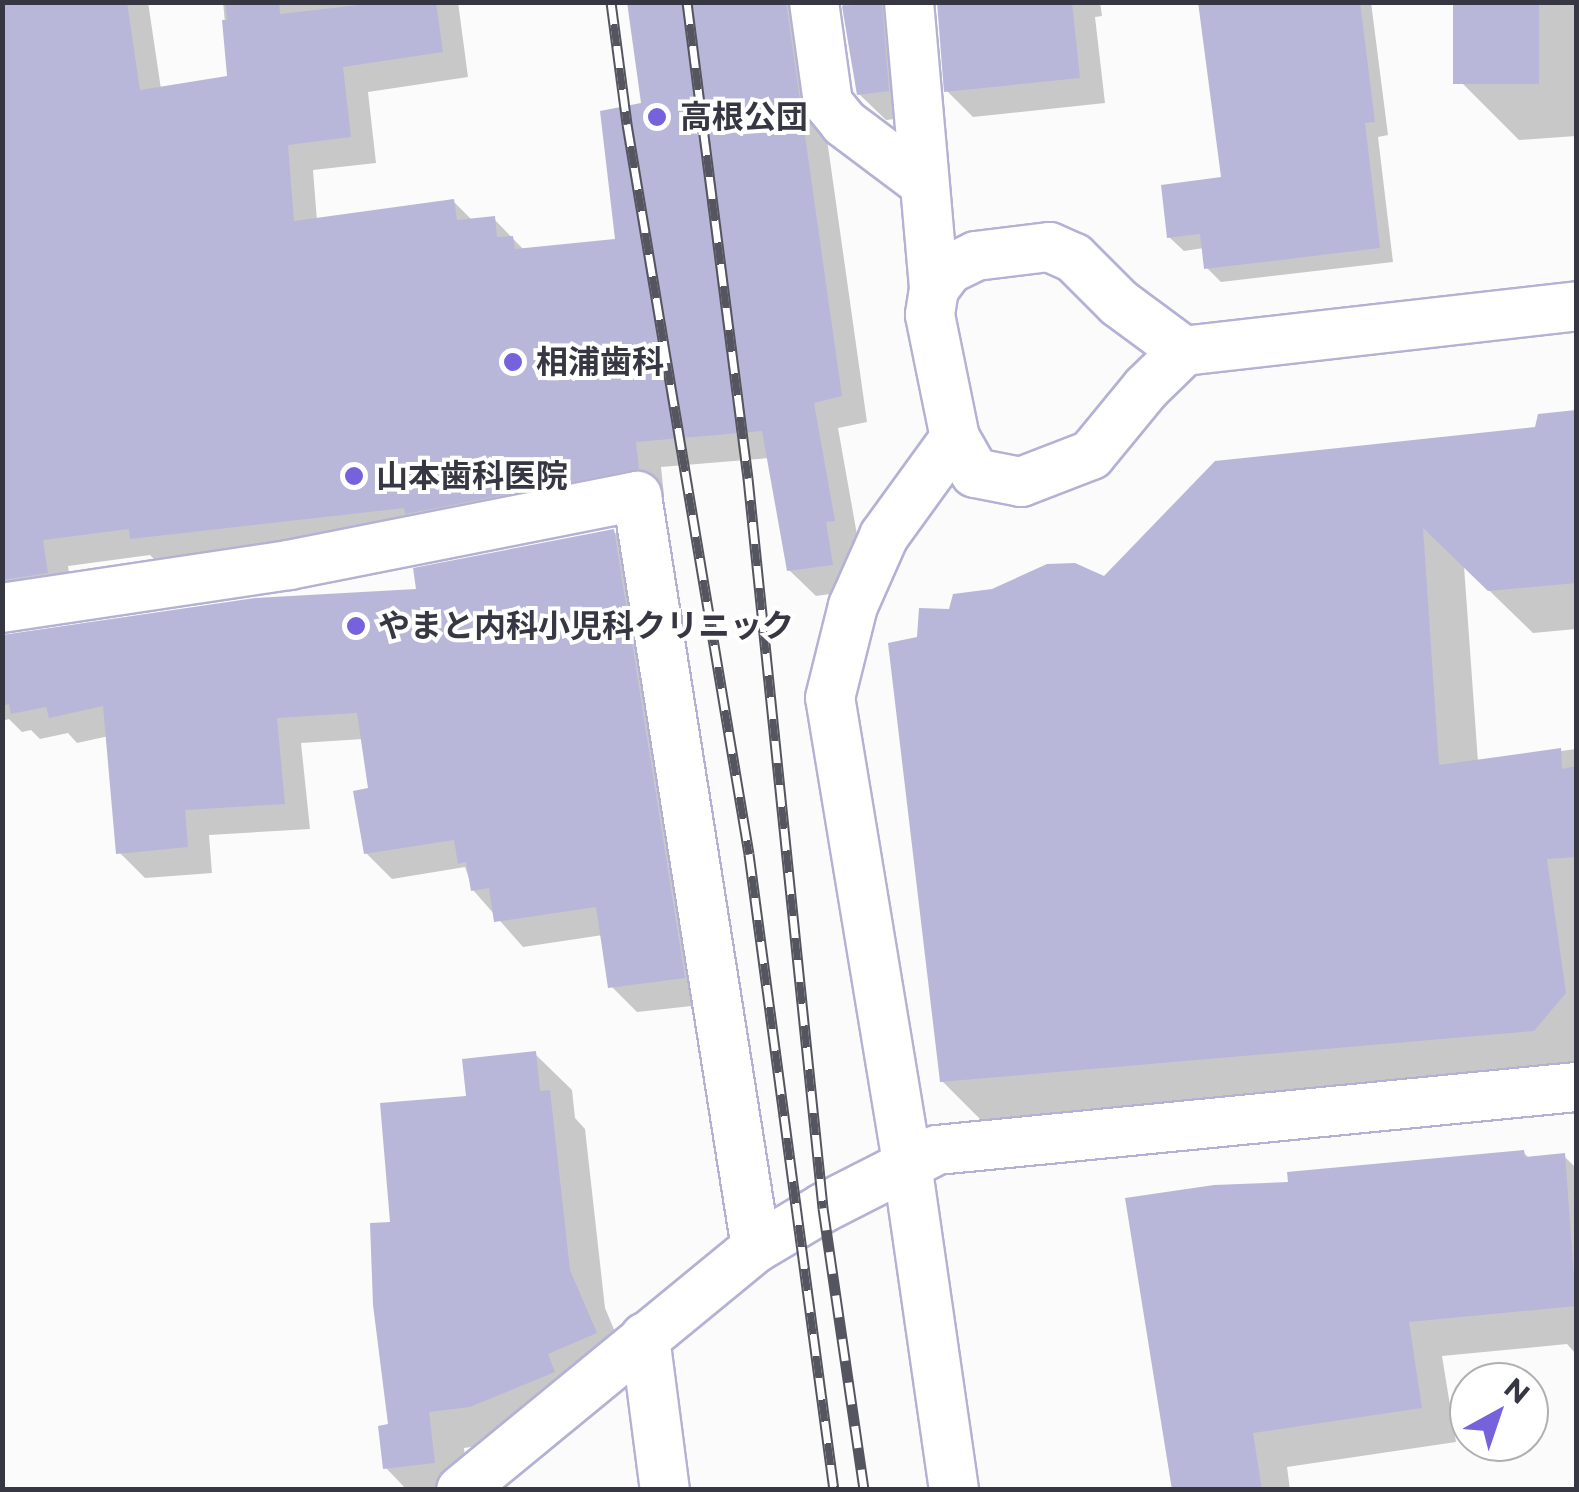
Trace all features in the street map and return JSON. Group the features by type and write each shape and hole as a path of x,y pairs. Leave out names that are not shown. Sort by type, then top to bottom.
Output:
{"street":[{"path":"814,2 828,103 844,122 924,182"},
{"path":"910,2 934,289 930,315 965,456"},
{"path":"934,289 949,269 976,256 1049,247 1074,258 1119,303 1184,351"},
{"path":"1119,303 1137,346 1146,388"},
{"path":"965,456 1021,482 1091,455 1146,388 1184,351 1576,306"},
{"path":"954,1490 907,1162 830,698 853,606 884,536 912,500 965,456"},
{"path":"2,608 306,562 637,496 756,1248"},
{"path":"460,1490 756,1248 907,1162 937,1150 1576,1086"},
{"path":"645,1337 665,1490"}],"building":[{"path":"2,2 127,2 140,90 227,76 222,20 227,20 225,2 279,2 280,14 386,2 436,2 443,52 343,67 351,137 288,145 294,221 454,199 457,220 495,216 497,237 513,236 515,249 615,239 600,111 641,103 627,2 786,2 842,396 814,403 835,521 826,522 833,565 787,571 762,431 636,442 639,469 405,514 404,508 130,539 129,529 43,540 48,573 2,580"},
{"path":"937,2 1072,2 1080,78 944,92"},
{"path":"1198,2 1360,2 1375,122 1365,123 1380,248 1204,269 1200,234 1167,238 1161,185 1221,177"},
{"path":"1453,2 1539,2 1539,84 1453,84"},
{"path":"882,3 889,91 857,95 842,6"},
{"path":"1576,410 1576,583 1488,591 1423,528 1439,765 1561,748 1562,769 1576,766 1576,857 1547,859 1566,993 1534,1031 940,1082 888,643 917,637 919,608 949,609 953,594 992,589 1047,564 1075,563 1104,576 1215,461 1535,427 1538,414"},
{"path":"614,529 685,978 608,988 596,907 494,922 489,888 471,891 466,862 458,864 454,840 364,854 353,791 368,788 357,713 277,718 285,804 185,810 188,847 116,854 103,706 49,718 46,707 11,714 9,704 2,706 2,635 255,598 416,589 413,568"},
{"path":"536,1051 540,1091 550,1090 570,1270 597,1333 548,1354 555,1372 470,1407 429,1412 435,1463 383,1469 378,1426 388,1424 373,1305 370,1223 390,1222 380,1103 466,1096 462,1059"},
{"path":"1524,1150 1525,1157 1565,1153 1576,1306 1409,1322 1422,1408 1253,1433 1262,1490 1172,1490 1125,1198 1214,1185 1288,1182 1287,1172"}],"railway":[{"path":"611,2 627,124 749,854 834,1490"},
{"path":"687,2 748,478 823,1208 864,1490"}],"place":[{"name":"高根公団","path":"657,117"},
{"name":"相浦歯科","path":"513,362"},
{"name":"山本歯科医院","path":"354,476"},
{"name":"やまと内科小児科クリニック","path":"356,626"}]}
